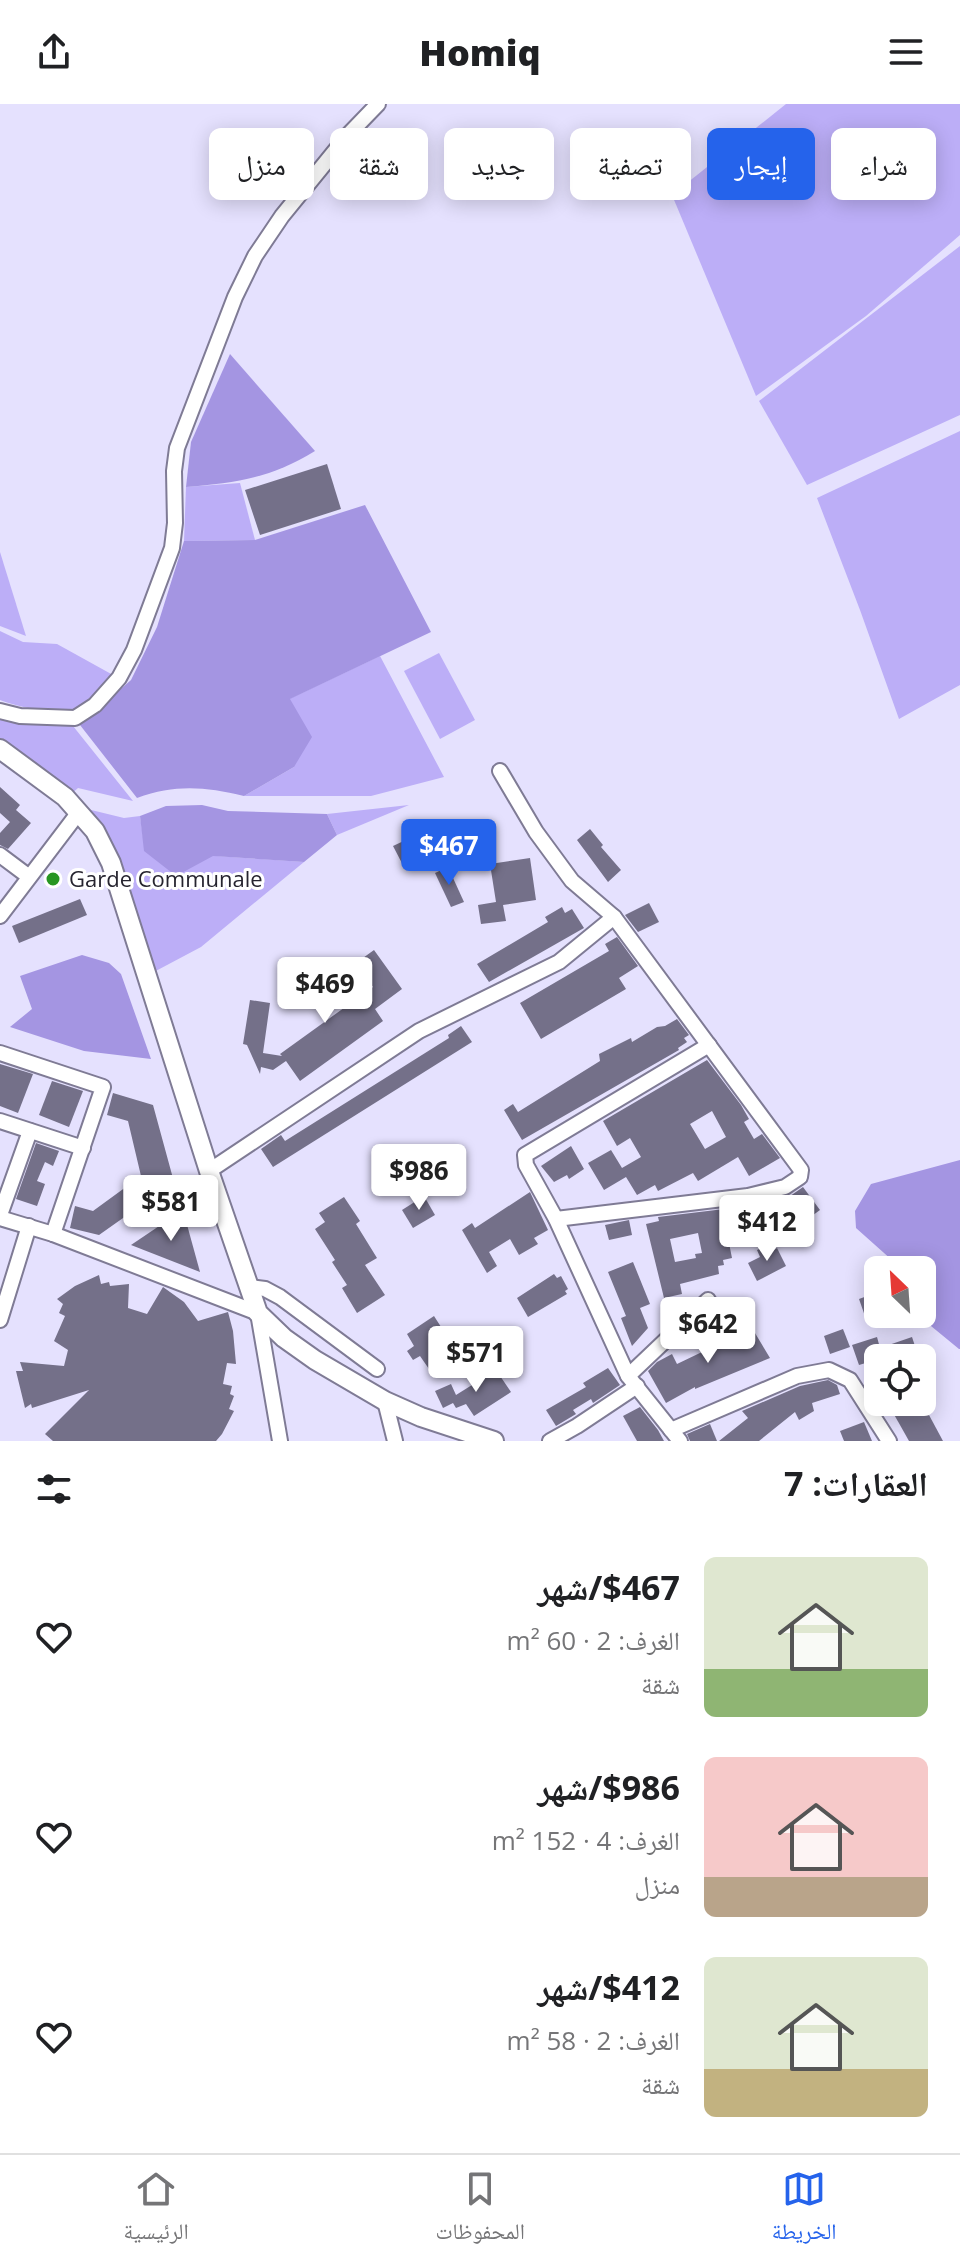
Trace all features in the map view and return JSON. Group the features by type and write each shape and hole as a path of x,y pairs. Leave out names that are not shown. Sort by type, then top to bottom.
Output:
{"street":[{"path":"0,711 20,716 75,718 95,705 124,671 172,548 177,448 239,287 282,216 348,135 378,104"},
{"path":"0,749 65,797 95,831 111,863 209,1171 258,1313 280,1441"},
{"path":"500,771 536,832 572,881 614,917 801,1170 800,1177 785,1187 748,1196 556,1219"},
{"path":"0,916 79,812"},
{"path":"0,855 28,876"},
{"path":"209,1171 419,1031 559,962 614,917"},
{"path":"709,1045 525,1155 526,1165 556,1219 632,1381 675,1436 797,1376 829,1370 850,1380 889,1441"},
{"path":"0,1053 103,1087 53,1234"},
{"path":"0,1121 83,1148"},
{"path":"30,1131 0,1216 258,1313 305,1353 385,1401 421,1417 494,1441"},
{"path":"0,1320 29,1226"},
{"path":"250,1287 265,1289 280,1297 377,1369"},
{"path":"550,1441 577,1426 632,1381 708,1300"},
{"path":"385,1401 395,1441"}],"shaded area":[{"path":"786,104 960,104 960,235 866,316 756,396 674,200 691,200 691,180 707,167 707,200 815,200 815,128 756,128"},
{"path":"960,246 960,415 807,485 759,401"},
{"path":"230,354 315,451 253,478 186,487 191,442"},
{"path":"960,431 960,685 899,719 817,498"},
{"path":"240,483 255,540 184,541 186,487"},
{"path":"365,505 431,632 290,699 312,737 294,767 244,796 190,788 137,798 80,725 131,680 157,627 184,541 255,540"},
{"path":"0,552 26,636 0,626"},
{"path":"0,631 23,642 57,644 113,675 94,697 69,711 44,711 0,700"},
{"path":"439,653 475,720 440,739 404,671"},
{"path":"380,656 444,777 371,796 244,796 294,767 289,699"},
{"path":"0,716 49,726 73,726 133,801 78,788 70,795 0,738"},
{"path":"202,805 228,811 327,814 337,835 304,862 213,856 176,876 144,851 140,816 166,806"},
{"path":"409,805 337,835 327,814"},
{"path":"83,808 124,818 140,816 145,851 304,862 201,947 152,973 124,876 106,829"},
{"path":"82,955 109,963 121,974 151,1059 84,1051 10,1027 32,1009 20,976"},
{"path":"960,1160 960,1349 933,1328 936,1328 936,1256 887,1256 856,1228 855,1211 871,1184"}],"building":[{"path":"327,464 341,509 260,535 245,490"},
{"path":"0,787 20,805 16,810 31,823 8,849 0,845 0,833 10,822 0,813"},
{"path":"590,829 621,870 608,882 577,840"},
{"path":"410,838 416,851 411,854 416,863 405,869 393,846"},
{"path":"530,858 536,900 503,905 506,921 481,924 478,905 496,902 490,864"},
{"path":"448,867 464,902 451,907 435,873"},
{"path":"80,899 87,915 19,943 12,926"},
{"path":"649,903 659,922 638,932 625,915"},
{"path":"562,907 565,913 572,909 584,928 489,982 477,964 548,922 545,917"},
{"path":"617,937 638,966 619,978 626,989 541,1039 520,1003 609,951 605,944"},
{"path":"374,950 402,989 375,1009 383,1021 300,1081 286,1061 273,1070 261,1067 260,1074 247,1045 243,1044 250,1000 270,1003 263,1053 282,1056 280,1054 373,987 356,963"},
{"path":"677,1019 689,1035 684,1038 687,1042 679,1050 522,1140 504,1110 513,1104 518,1112 600,1061 599,1054 631,1038 632,1042"},
{"path":"461,1026 472,1042 273,1167 261,1149 281,1135 285,1141 449,1038 448,1035"},
{"path":"707,1060 741,1105 749,1119 744,1122 754,1139 762,1134 780,1158 749,1176 738,1157 698,1181 693,1173 658,1191 655,1185 637,1195 626,1177 604,1190 588,1163 611,1150 622,1168 641,1157 630,1138 617,1146 603,1121","holes":["712,1111 726,1137 705,1149 690,1124"]},
{"path":"0,1064 33,1074 18,1113 0,1106"},
{"path":"52,1081 83,1091 69,1127 39,1115"},
{"path":"113,1093 153,1105 174,1182 99,1235 70,1228 75,1206 93,1211 141,1176 128,1121 107,1115"},
{"path":"36,1143 59,1151 53,1166 45,1162 37,1181 45,1184 37,1206 16,1199"},
{"path":"571,1146 584,1169 569,1179 567,1175 554,1182 541,1166"},
{"path":"803,1187 820,1210 805,1221 728,1238 732,1258 723,1260 724,1265 718,1266 719,1274 680,1284 682,1294 664,1298 646,1224 659,1221 658,1217 775,1200 776,1206","holes":["698,1233 702,1253 695,1254 696,1258 675,1262 670,1239"]},
{"path":"530,1192 548,1230 534,1238 538,1244 519,1255 510,1239 489,1252 497,1266 487,1273 462,1230 472,1223 475,1228"},
{"path":"424,1196 435,1215 413,1228 402,1210"},
{"path":"344,1197 360,1221 356,1224 377,1258 365,1265 385,1295 357,1313 342,1288 347,1285 332,1262 335,1260 315,1229 325,1222 319,1213"},
{"path":"174,1216 181,1216 186,1221 200,1272 131,1245"},
{"path":"629,1220 632,1235 609,1240 605,1225"},
{"path":"771,1244 774,1250 777,1248 786,1266 757,1281 748,1263 760,1257 757,1250"},
{"path":"633,1262 650,1304 640,1308 648,1328 632,1346 621,1318 626,1316 608,1272"},
{"path":"554,1274 557,1278 561,1276 568,1289 565,1291 567,1294 528,1317 517,1298"},
{"path":"99,1275 101,1284 129,1284 128,1308 147,1314 163,1287 184,1302 198,1321 228,1312 236,1364 227,1363 223,1384 232,1386 230,1394 234,1396 229,1409 234,1411 216,1441 53,1441 45,1434 89,1390 25,1408 16,1371 23,1371 20,1362 64,1366 68,1350 54,1341 65,1316 59,1313 63,1304 57,1299"},
{"path":"864,1297 864,1313 859,1299"},
{"path":"434,1316 457,1352 429,1369 420,1356 413,1360 407,1351 414,1346 407,1334"},
{"path":"752,1328 770,1358 695,1387 666,1403 648,1371 657,1362 672,1354 677,1364"},
{"path":"843,1329 850,1347 830,1354 824,1336"},
{"path":"877,1337 879,1344 864,1344 864,1364 859,1365 852,1345"},
{"path":"912,1337 914,1344 892,1344"},
{"path":"608,1368 620,1385 593,1403 591,1399 573,1410 576,1414 556,1426 546,1410 586,1387 583,1383"},
{"path":"496,1370 511,1392 474,1416 466,1404 456,1408 453,1403 443,1408 435,1391 451,1384 456,1395"},
{"path":"828,1380 837,1385 840,1394 812,1403 814,1411 799,1420 795,1412 759,1441 719,1441 748,1418 742,1411 800,1386"},
{"path":"640,1407 664,1441 637,1441 623,1416"},
{"path":"895,1416 930,1416 943,1441 909,1441"},
{"path":"864,1422 872,1441 844,1441 840,1431"},
{"path":"710,1424 717,1441 690,1441 687,1434"}],"place":[{"name":"Garde Communale","path":"53,879"}]}
